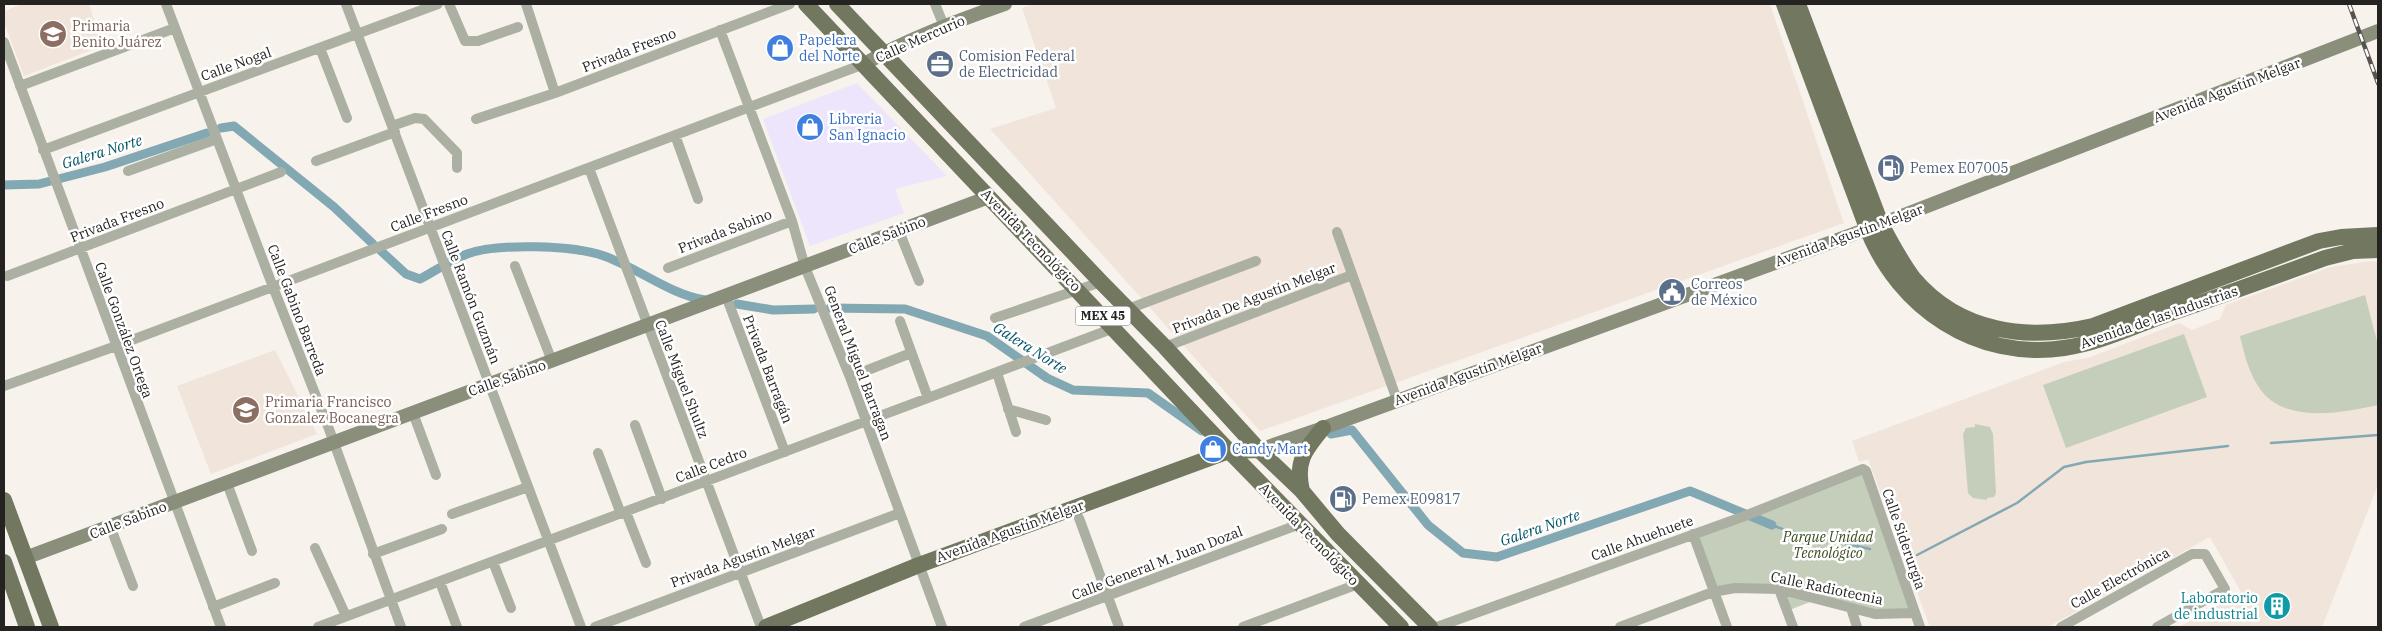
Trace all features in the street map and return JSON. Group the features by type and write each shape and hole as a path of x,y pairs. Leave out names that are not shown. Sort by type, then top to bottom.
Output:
{"main road":[{"name":"Avenida Tecnológico","path":"806,4 1079,290 1232,455 1401,627"},
{"name":"Avenida Tecnológico","path":"836,4 1101,282 1165,346 1259,450 1302,491 1338,534 1430,627"},
{"name":"Calle Mercurio","path":"864,64 883,53 944,26 1005,4"},
{"name":"Avenida de las Industrias","path":"1793,8 1874,226 1878,254 1896,280 1936,320 1950,328 1982,341 2002,346 2041,350 2064,348 2114,335 2325,258 2353,251 2378,250"},
{"name":"Avenida Agustín Melgar","path":"766,627 1209,459 1259,450 1323,428 1874,226 2378,31"},
{"name":"Calle Sabino","path":"25,558 989,196"},
{"name":"Avenida de las Industrias","path":"1874,226 1903,264 1931,295 1970,320 1993,329 2024,334 2046,334 2093,326 2320,241 2341,237 2378,235"},
{"path":"1302,491 1299,478 1302,457 1323,428"},
{"path":"1209,459 1213,434"},
{"name":"Avenida Agustín Melgar","path":"793,627 920,569 1079,518 1232,455"},
{"path":"4,500 51,627"},
{"path":"4,564 27,627"}],"street":[{"name":"Calle Gabino Barreda","path":"166,4 333,442 400,627"},
{"name":"Calle Ramón Guzmán","path":"346,4 581,627"},
{"name":"Calle Nogal","path":"45,155 199,92 358,34 414,8 438,4"},
{"path":"449,4 465,41 478,41 518,27"},
{"path":"526,4 556,92"},
{"name":"Privada Fresno","path":"476,119 556,92 790,4"},
{"path":"935,4 944,26"},
{"path":"20,86 175,28"},
{"name":"General Miguel Barragan","path":"720,30 792,221 805,266 850,377 942,627"},
{"name":"Calle González Ortega","path":"4,42 221,627"},
{"path":"320,48 347,118"},
{"name":"Calle Fresno","path":"4,386 116,346 864,64"},
{"path":"316,161 415,118 424,119 458,153 458,168"},
{"path":"675,134 698,199"},
{"path":"128,171 217,139"},
{"name":"Calle Miguel Shultz","path":"589,168 761,627"},
{"name":"Privada Fresno","path":"7,276 281,172"},
{"name":"Privada Sabino","path":"668,268 792,221"},
{"path":"899,231 920,281"},
{"path":"1337,232 1397,400"},
{"path":"1128,309 1256,261"},
{"path":"515,266 552,361"},
{"name":"Privada De Agustín Melgar","path":"1165,346 1352,275"},
{"path":"995,318 1101,282"},
{"name":"Privada Barragán","path":"726,296 785,452"},
{"path":"900,321 928,398"},
{"name":"Calle Cedro","path":"318,627 1114,328"},
{"path":"850,377 911,353"},
{"path":"997,373 1016,432"},
{"path":"1008,409 1046,420"},
{"path":"413,413 436,475"},
{"path":"635,425 662,498"},
{"path":"598,453 646,563"},
{"name":"Calle Siderurgia","path":"1854,472 1861,469 1866,471 1920,627"},
{"name":"Calle Ahuehuete","path":"1438,627 1742,517 1854,472"},
{"path":"227,483 252,551"},
{"path":"452,514 528,487"},
{"name":"Privada Agustín Melgar","path":"595,627 900,513"},
{"path":"1079,518 1119,627"},
{"name":"Calle General M. Juan Dozal","path":"1024,627 1300,524"},
{"path":"110,526 133,586"},
{"path":"373,554 442,529"},
{"path":"1693,534 1727,627"},
{"path":"315,548 346,616"},
{"name":"Calle Electrónica","path":"2061,627 2192,554 2205,554 2225,589 2157,627"},
{"path":"493,562 511,608"},
{"path":"440,582 457,627"},
{"path":"213,606 275,583"},
{"path":"1243,627 1358,584"},
{"name":"Calle Radiotecnia","path":"1620,627 1714,592 1735,588 1779,589 1881,614 1915,613"},
{"path":"1779,589 1793,627"},
{"path":"1851,608 1857,627"}],"shaded area":[{"name":"Primaria Benito Juárez","path":"22,4 89,4 102,46 24,76 4,22 4,11"},
{"name":"Comision Federal de Electricidad","path":"1034,4 1770,4 1844,223 1260,431 990,129 1056,108 1022,8"},
{"path":"857,83 947,176 895,189 904,213 810,246 763,119"},
{"path":"2371,261 2378,262 2378,485 2322,627 2179,627 2241,592 2210,537 2048,627 1930,627 1868,459 1859,462 1852,441 2064,362 2088,358 2179,323 2192,330 2220,319 2226,305 2331,267"},
{"name":"Primaria Francisco Gonzalez Bocanegra","path":"275,350 317,434 211,474 177,386"}],"green space":[{"path":"2365,295 2378,345 2378,405 2347,411 2313,413 2282,407 2269,398 2258,386 2252,374 2240,336"},
{"path":"2184,334 2207,397 2066,448 2043,385"},
{"path":"1975,424 1990,427 1993,434 1996,493 1994,497 1987,498 1987,500 1973,498 1968,493 1963,434 1966,428 1975,427"},
{"name":"Parque Unidad Tecnológico","path":"1864,470 1915,615 1810,602 1787,611 1780,593 1714,591 1696,536"}],"waterway":[{"name":"Galera Norte","path":"221,128 234,126 334,207 373,244"},
{"name":"Galera Norte","path":"4,185 39,184 105,167 207,133"},
{"name":"Galera Norte","path":"381,251 406,274 420,279 461,256 480,250 536,247 591,252 617,261 666,287 705,300"},
{"name":"Galera Norte","path":"737,304 773,310 814,309"},
{"name":"Galera Norte","path":"830,308 905,309 987,336 1047,378 1073,390 1148,393 1202,431"},
{"name":"Galera Norte","path":"1331,434 1352,430 1428,525 1463,553 1497,557 1690,491 1772,525"},
{"path":"2271,443 2378,435"},
{"path":"1917,555 2017,503 2064,467 2086,462 2228,446"},
{"path":"1772,525 1785,530 1870,549"}],"railway":[{"path":"2349,4 2378,83"}],"place":[{"name":"Primaria Benito Juárez","path":"53,34"},
{"name":"Papelera del Norte","path":"780,48"},
{"name":"Comision Federal de Electricidad","path":"940,64"},
{"name":"Libreria San Ignacio","path":"810,127"},
{"name":"Pemex E07005","path":"1891,168"},
{"name":"Correos de México","path":"1672,292"},
{"name":"Primaria Francisco Gonzalez Bocanegra","path":"246,410"},
{"name":"Candy Mart","path":"1213,449"},
{"name":"Pemex E09817","path":"1343,499"},
{"name":"Laboratorio de industrial","path":"2277,606"}]}
